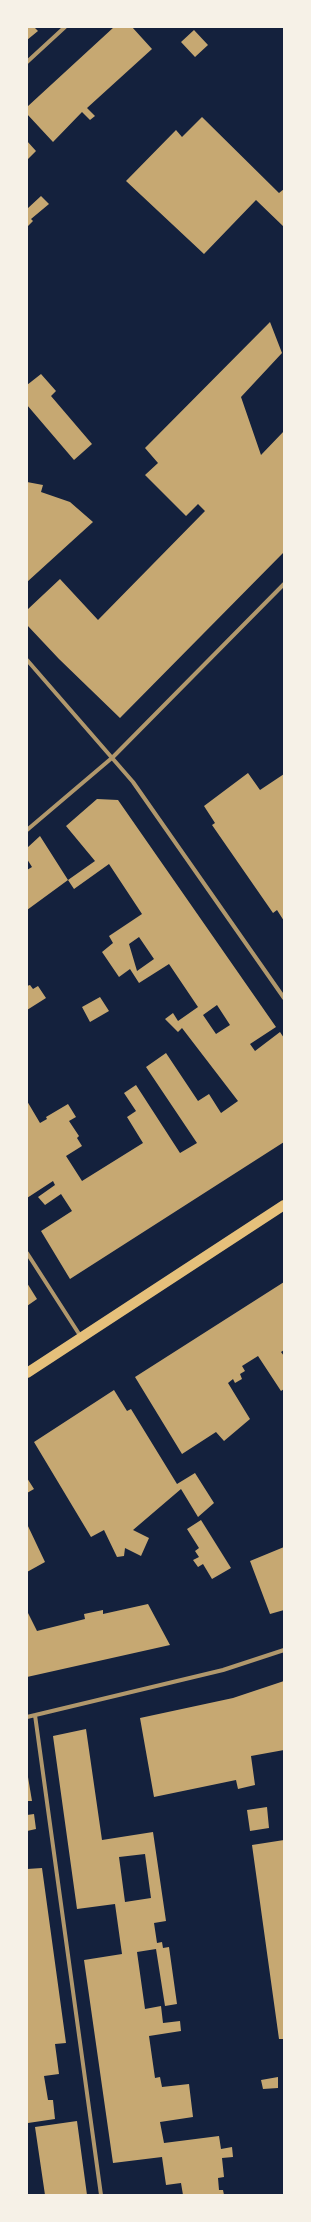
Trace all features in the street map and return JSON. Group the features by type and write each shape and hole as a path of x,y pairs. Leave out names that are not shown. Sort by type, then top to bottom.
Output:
{"main road":[{"path":"27,1373 284,1205"}],"street":[{"path":"27,62 65,27"},
{"path":"27,830 113,757 284,584"},
{"path":"27,660 113,757 284,998"},
{"path":"27,1253 82,1338"},
{"path":"27,1717 223,1670 284,1650"},
{"path":"35,1715 101,2195"}],"building":[{"path":"27,27 34,27 38,31 27,40"},
{"path":"114,27 132,27 152,49 87,108 95,116 90,120 82,112 53,142 27,114 27,107"},
{"path":"194,30 208,45 195,57 181,42"},
{"path":"202,117 279,193 284,189 284,227 256,200 204,254 126,181 176,130 182,137"},
{"path":"27,141 36,151 27,160"},
{"path":"41,196 49,204 31,219 33,221 27,227 27,209"},
{"path":"270,322 282,353 241,397 261,455 284,431 284,552 120,718 59,659 27,625 27,610 60,579 98,620 205,511 198,504 186,516 145,475 158,463 145,448"},
{"path":"41,374 56,391 51,396 92,444 74,460 27,405 27,385"},
{"path":"27,482 43,485 41,492 70,502 93,522 27,582"},
{"path":"248,773 260,790 284,774 284,921 277,910 273,913 212,825 215,823 204,806"},
{"path":"97,799 118,800 276,1027 250,1044 255,1051 280,1032 284,1038 284,1142 70,1279 41,1231 72,1211 61,1194 45,1205 38,1197 55,1185 53,1181 27,1198 27,1101 40,1123 47,1119 46,1117 68,1104 76,1117 69,1121 79,1136 77,1138 82,1146 66,1156 82,1181 143,1143 127,1117 136,1111 124,1093 136,1085 180,1153 197,1143 146,1067 166,1053 198,1101 209,1094 221,1113 238,1101 182,1028 178,1032 165,1019 173,1013 178,1021 198,1007 169,964 139,983 130,969 119,977 102,952 113,943 109,936 142,914 109,864 74,889 68,880 95,861 66,826","holes":["139,937 154,959 137,971 129,944","217,1005 230,1025 216,1034 203,1015"]},
{"path":"40,836 68,880 27,910 27,870 32,867 27,859 27,848"},
{"path":"30,985 33,989 38,986 46,998 27,1010 27,986"},
{"path":"100,997 109,1011 90,1022 82,1007"},
{"path":"284,1282 284,1350 281,1352 284,1356 284,1389 281,1391 258,1356 242,1366 245,1371 240,1374 242,1379 235,1383 233,1379 228,1383 250,1419 224,1441 216,1432 182,1454 135,1377"},
{"path":"27,1283 37,1299 27,1306"},
{"path":"114,1390 127,1411 131,1409 177,1484 195,1473 214,1503 198,1517 181,1489 133,1530 149,1538 141,1556 125,1548 124,1556 117,1557 104,1530 91,1537 34,1442"},
{"path":"27,1478 34,1489 27,1493"},
{"path":"201,1520 231,1568 212,1579 203,1564 198,1567 193,1560 199,1557 195,1551 199,1548 187,1529"},
{"path":"27,1524 45,1562 27,1572"},
{"path":"284,1547 284,1610 270,1614 250,1561"},
{"path":"148,1604 170,1645 27,1677 27,1611 37,1631 85,1619 84,1614 103,1610 103,1614"},
{"path":"284,1681 284,1750 251,1756 255,1785 238,1789 236,1780 154,1797 140,1718 233,1698"},
{"path":"86,1729 102,1840 153,1832 166,1921 154,1923 157,1943 162,1942 163,1948 169,1947 177,2004 165,2006 156,1949 137,1952 145,2009 161,2006 163,2023 180,2021 181,2031 149,2036 155,2078 160,2077 162,2087 189,2084 193,2117 160,2122 164,2143 219,2136 221,2149 232,2147 233,2157 222,2158 224,2177 218,2178 219,2190 223,2190 224,2195 183,2195 181,2183 166,2185 162,2157 113,2163 84,1960 122,1954 115,1904 77,1909 53,1736","holes":["145,1854 151,1898 125,1902 119,1857"]},
{"path":"27,1771 32,1801 27,1801"},
{"path":"267,1807 269,1828 250,1831 247,1810"},
{"path":"34,1814 36,1829 27,1831 27,1815"},
{"path":"284,1840 284,2039 279,2039 252,1845"},
{"path":"42,1868 66,2043 55,2044 59,2074 44,2076 48,2100 53,2100 55,2119 28,2123 27,1869"},
{"path":"278,2077 278,2088 263,2089 261,2080"},
{"path":"77,2121 87,2195 45,2195 35,2127"}]}
